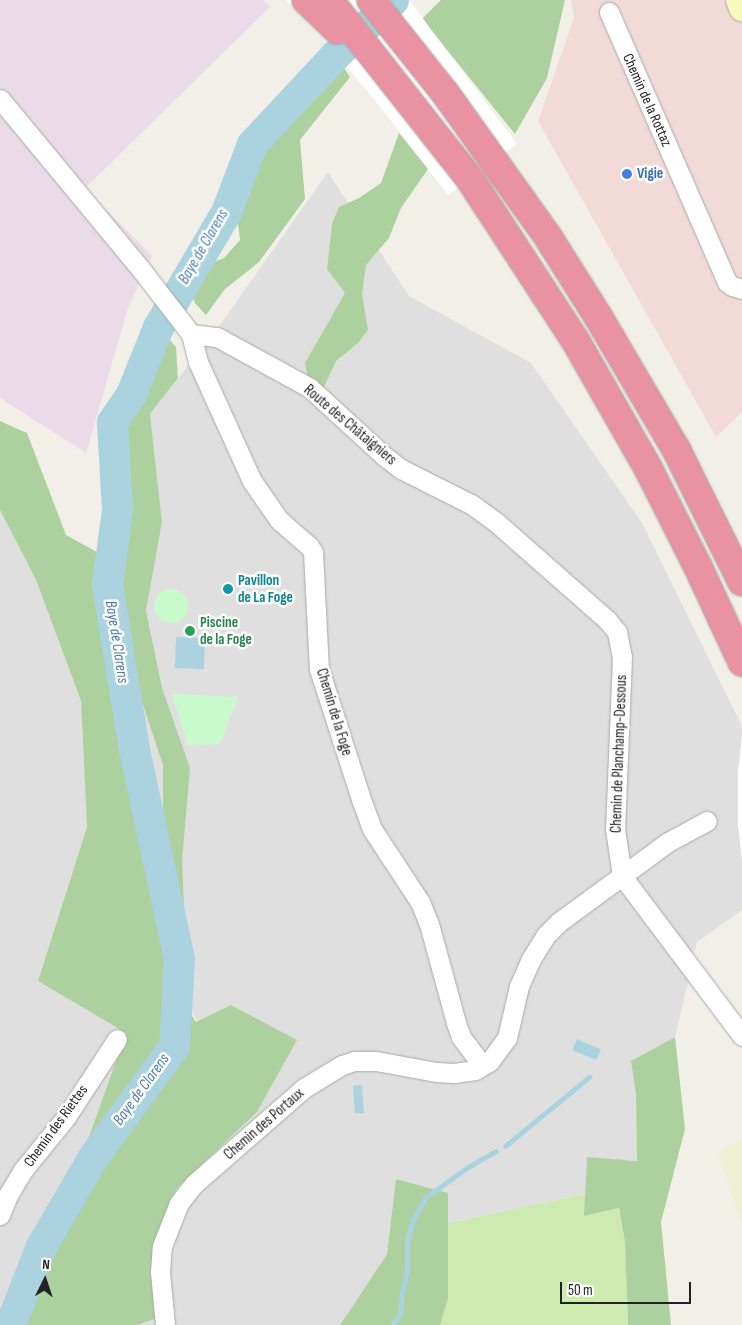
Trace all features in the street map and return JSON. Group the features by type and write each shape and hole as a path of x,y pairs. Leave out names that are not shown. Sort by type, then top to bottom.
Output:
{"highway":[{"path":"306,0 415,106"},
{"path":"329,0 415,106 470,179 575,340 635,444 698,567 742,662"},
{"path":"371,0 445,93 548,237 619,350 676,449 742,582"},
{"path":"390,0 445,93"}],"street":[{"path":"740,0 742,8"},
{"name":"Chemin de la Rottaz","path":"609,12 727,282 732,286 742,289"},
{"path":"0,99 152,283 187,329"},
{"name":"Route des Châtaigniers","path":"187,329 217,337 310,388 383,455 401,469 471,504 497,524 607,620 617,632"},
{"name":"Chemin de la Foge","path":"187,329 198,362 258,493 279,520 309,546 313,552 319,669 358,790 372,829 420,902 429,924 461,1037 482,1065"},
{"name":"Chemin de Planchamp-Dessous","path":"617,632 622,657 614,829 622,876 742,1036"},
{"path":"482,1065 496,1056 507,1038 519,986 531,959 546,935 559,922 668,842 707,821"},
{"name":"Chemin des Riettes","path":"0,1215 8,1195 23,1170 66,1117 116,1039"},
{"name":"Chemin des Portaux","path":"164,1325 160,1272 162,1246 179,1203 194,1184 304,1088 342,1065 354,1061 393,1063 410,1068 445,1073 466,1072 482,1065"}],"shaded area":[{"path":"0,0 264,0 270,7 85,188 152,256 128,308 86,453 0,398"},
{"path":"571,0 731,0 742,24 742,412 716,437 538,121 574,18"},
{"path":"328,172 409,296 531,363 642,523 742,726 742,910 697,942 675,1037 631,1061 636,1095 637,1161 587,1158 585,1194 448,1223 448,1193 396,1179 387,1254 340,1325 137,1325 160,1316 158,1269 176,1189 257,1112 169,978 141,839 134,719 139,650 162,522 150,414 220,325"},
{"path":"0,510 36,580 81,701 87,827 38,981 126,1033 42,1268 10,1325 0,1325"}],"green space":[{"path":"441,0 565,0 547,78 515,134 422,19"},
{"path":"335,55 350,77 300,140 305,199 259,262 225,289 206,315 195,303 189,288 199,268 224,258 240,240 236,207 244,183 252,144"},
{"path":"399,133 428,169 401,208 389,238 366,265 362,294 368,330 358,343 336,361 324,387 310,388 305,363 345,293 327,269 332,224 339,207 359,198 381,183"},
{"path":"158,327 176,347 178,378 150,414 162,522 146,611 162,688 190,768 182,861 185,933 163,853 163,765 137,687 134,719 141,839 169,978 196,1022 231,1005 297,1040 257,1112 176,1189 158,1269 160,1317 137,1325 10,1325 42,1268 126,1033 38,981 87,827 81,701 36,580 0,510 0,421 27,433 66,535 104,556 116,587 126,564 117,510 112,422 131,394"},
{"path":"171,589 183,594 188,606 183,618 171,623 159,618 154,606 159,594"},
{"path":"172,694 238,697 220,744 188,745"},
{"path":"675,1037 685,1129 661,1222 671,1325 628,1325 625,1242 619,1208 584,1216 587,1157 637,1161 636,1095 631,1061"},
{"path":"742,1139 742,1227 717,1151"},
{"path":"396,1179 448,1193 448,1299 440,1325 340,1325 387,1254"},
{"path":"585,1194 585,1216 619,1208 625,1242 628,1325 440,1325 448,1299 448,1223"}],"water":[{"path":"176,637 205,638 204,669 175,668"},
{"path":"577,1039 601,1049 596,1060 572,1050"},
{"path":"362,1085 364,1113 355,1114 353,1086"}],"pier":[{"path":"286,0 409,0 517,144 448,195 382,109 325,41"},
{"path":"742,735 742,860 738,825 738,772"}],"waterway":[{"name":"Baye de Clarens","path":"10,1325 41,1246 93,1157 174,1046 179,959 134,749 107,584 117,510 112,422 131,394 158,327 226,212 252,144 335,55 393,0"},
{"path":"505,1146 589,1077"},
{"path":"392,1325 400,1315 402,1293 407,1272 407,1241 413,1220 426,1197 468,1167 496,1151"}],"place":[{"name":"Vigie","path":"627,174"},
{"name":"Pavillon de La Foge","path":"228,589"},
{"name":"Piscine de la Foge","path":"190,631"}]}
